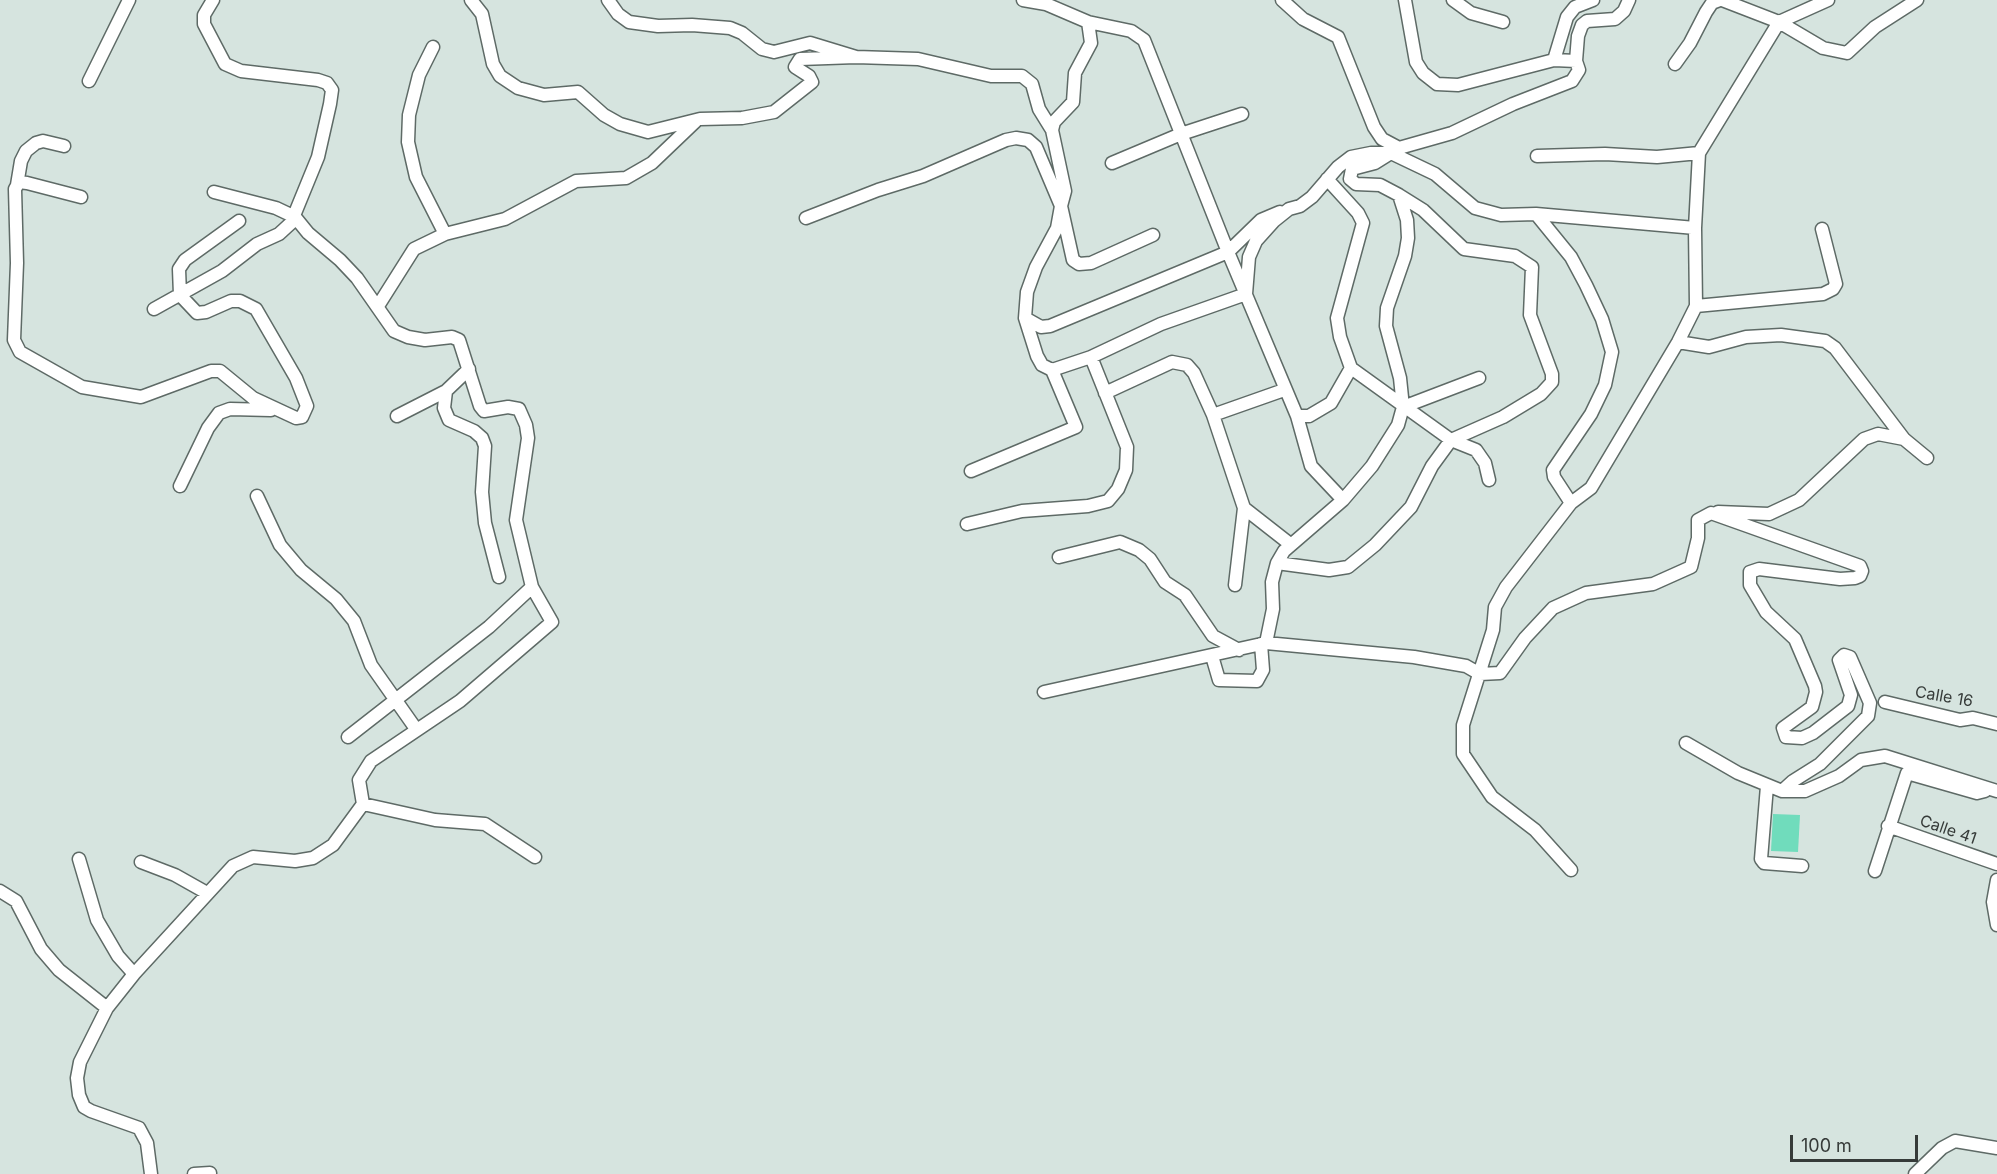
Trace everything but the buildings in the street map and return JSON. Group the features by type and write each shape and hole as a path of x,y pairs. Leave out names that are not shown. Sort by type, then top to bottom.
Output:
{"street":[{"path":"89,81 129,0"},
{"path":"471,0 482,14 494,70 518,88 544,95 578,92 621,124 648,132 700,119 742,118 774,112 812,82 809,76 795,67 800,59 918,58 991,76 1022,76 1032,84 1039,109 1052,129 1065,191 1057,228 1027,292 1026,318 1037,356 1042,365 1052,370 1077,427 971,471"},
{"path":"608,0 618,14 629,22 658,26 692,25 730,28 742,33 762,48 774,52 810,43 856,57"},
{"path":"1023,0 1046,4 1088,22 1131,31 1144,40 1284,390 1297,416 1311,466 1343,500"},
{"path":"1282,0 1303,19 1338,37 1374,127 1382,139 1395,150 1435,174 1475,208 1501,215 1536,214 1695,228"},
{"path":"1405,0 1416,62 1423,73 1437,84 1458,85 1554,60 1576,62"},
{"path":"1453,0 1471,13 1503,22"},
{"path":"1554,60 1567,17 1575,7 1593,0"},
{"path":"1026,318 1041,327 1050,326 1228,252 1261,220 1300,206 1312,197 1327,179 1351,157 1395,150 1452,134 1513,104 1572,81 1579,70 1576,62 1578,36 1582,25 1587,21 1615,19 1624,11 1629,0"},
{"path":"1676,63 1712,3 1721,0 1779,22 1823,48 1847,54 1875,27 1917,0"},
{"path":"1571,870 1535,830 1492,797 1464,754 1463,725 1493,630 1495,607 1506,586 1571,503 1591,488 1678,342 1696,306 1695,228 1700,153 1779,22 1828,0"},
{"path":"154,309 222,271 257,244 279,234 295,217 318,157 332,90 327,83 318,80 241,71 225,64 204,24 208,2"},
{"path":"1052,129 1054,122 1073,102 1075,73 1091,43 1088,22"},
{"path":"433,47 419,75 409,115 408,142 416,177 445,234"},
{"path":"1112,163 1180,134 1242,114"},
{"path":"378,306 414,249 445,234 505,219 576,181 626,178 652,163 700,119"},
{"path":"806,218 868,193 923,176 980,150 1016,138 1028,141 1036,147 1061,206 1073,260 1079,264 1091,263 1153,235"},
{"path":"64,146 43,141 36,143 21,161 15,195 17,263 15,347 82,387 141,397 211,371 220,371 253,398 275,410 296,418 302,417 307,406 296,378 256,309 240,301 231,301 206,312 197,313 180,295 178,269 185,260 239,221"},
{"path":"1277,562 1329,570 1348,567 1411,507 1432,466 1451,440 1503,417 1542,394 1552,382 1552,374 1530,315 1532,267 1515,256 1464,249 1423,210 1399,195 1380,185 1356,184 1350,179 1352,169 1375,163 1395,150"},
{"path":"1537,156 1605,154 1657,157 1700,153"},
{"path":"1327,179 1358,213 1363,222 1337,318 1340,338 1351,368 1451,440 1476,450 1482,456 1489,480"},
{"path":"17,185 27,183 81,196"},
{"path":"151,1174 147,1143 139,1128 91,1111 84,1107 79,1095 77,1078 80,1062 107,1008 134,974 234,866 253,857 295,861 313,858 333,845 363,804 359,780 362,771 371,761 460,701 552,622 532,587 516,520 528,438 526,425 519,409 484,411 459,340 452,337 425,340 401,335 387,324 378,306 340,260 308,233 295,217 276,208 214,192"},
{"path":"1212,656 1219,680 1257,681 1263,670 1264,643 1270,634 1272,582 1277,562 1290,544 1343,500 1372,466 1398,425 1403,407 1400,378 1386,326 1387,308 1408,238 1407,220 1399,195"},
{"path":"1246,294 1249,258 1256,241 1289,209"},
{"path":"1536,214 1571,257 1602,319 1612,352 1605,385 1591,414 1553,470 1554,477 1571,503"},
{"path":"1696,306 1823,294 1833,289 1836,284 1822,229"},
{"path":"1052,370 1092,357 1161,324 1246,294"},
{"path":"1678,342 1709,347 1746,337 1781,335 1825,341 1835,348 1904,439 1927,458"},
{"path":"967,524 1022,511 1066,508 1108,501 1119,489 1126,470 1127,447 1092,357"},
{"path":"1105,393 1172,362 1179,362 1194,373 1213,415 1244,508 1235,585"},
{"path":"1297,416 1309,416 1331,403 1351,368"},
{"path":"397,416 446,391 469,369"},
{"path":"1403,407 1479,378"},
{"path":"1213,415 1284,390"},
{"path":"446,391 444,408 450,420 474,431 482,438 485,446 482,492 485,523 499,577"},
{"path":"180,486 208,428 219,413 230,409 275,410"},
{"path":"1044,692 1264,643 1414,657 1467,666 1480,674 1500,673 1553,608 1586,593 1653,584 1683,573 1691,567 1695,558 1698,520 1712,513 1769,514 1799,500 1864,439 1878,434 1904,439"},
{"path":"257,496 280,545 301,570 336,599 354,621 371,665 416,729"},
{"path":"1244,508 1290,544"},
{"path":"1712,513 1860,566 1862,570 1860,576 1840,579 1759,569 1750,573 1750,585 1766,612 1795,639 1815,686 1816,692 1812,707 1784,728 1786,737 1802,738 1813,733 1848,706 1851,695 1839,660 1844,655 1850,657 1870,703 1868,716 1820,764 1782,791"},
{"path":"1059,557 1120,542 1139,550 1150,559 1165,582 1185,595 1213,636 1239,650"},
{"path":"348,737 489,627 532,587"},
{"name":"Calle 16","path":"1885,702 1960,720 1973,718 1997,724"},
{"path":"1686,742 1767,786 1782,791 1805,791 1839,776 1861,760 1875,756 1906,760 1993,790"},
{"path":"1875,871 1907,773 1977,793 1993,790"},
{"path":"1767,786 1761,859 1764,863 1802,866"},
{"path":"363,804 435,820 485,824 535,857"},
{"name":"Calle 41","path":"1888,826 1997,864"},
{"path":"79,859 97,920 118,956 134,974"},
{"path":"141,862 175,875 207,893"},
{"path":"1997,880 1993,895 1997,925"},
{"path":"0,891 16,901 41,949 59,970 107,1008"},
{"path":"1915,1174 1942,1148 1956,1141 1997,1148"},
{"path":"194,1174 210,1173"}],"green space":[{"path":"1773,814 1800,815 1798,852 1771,851"}]}
